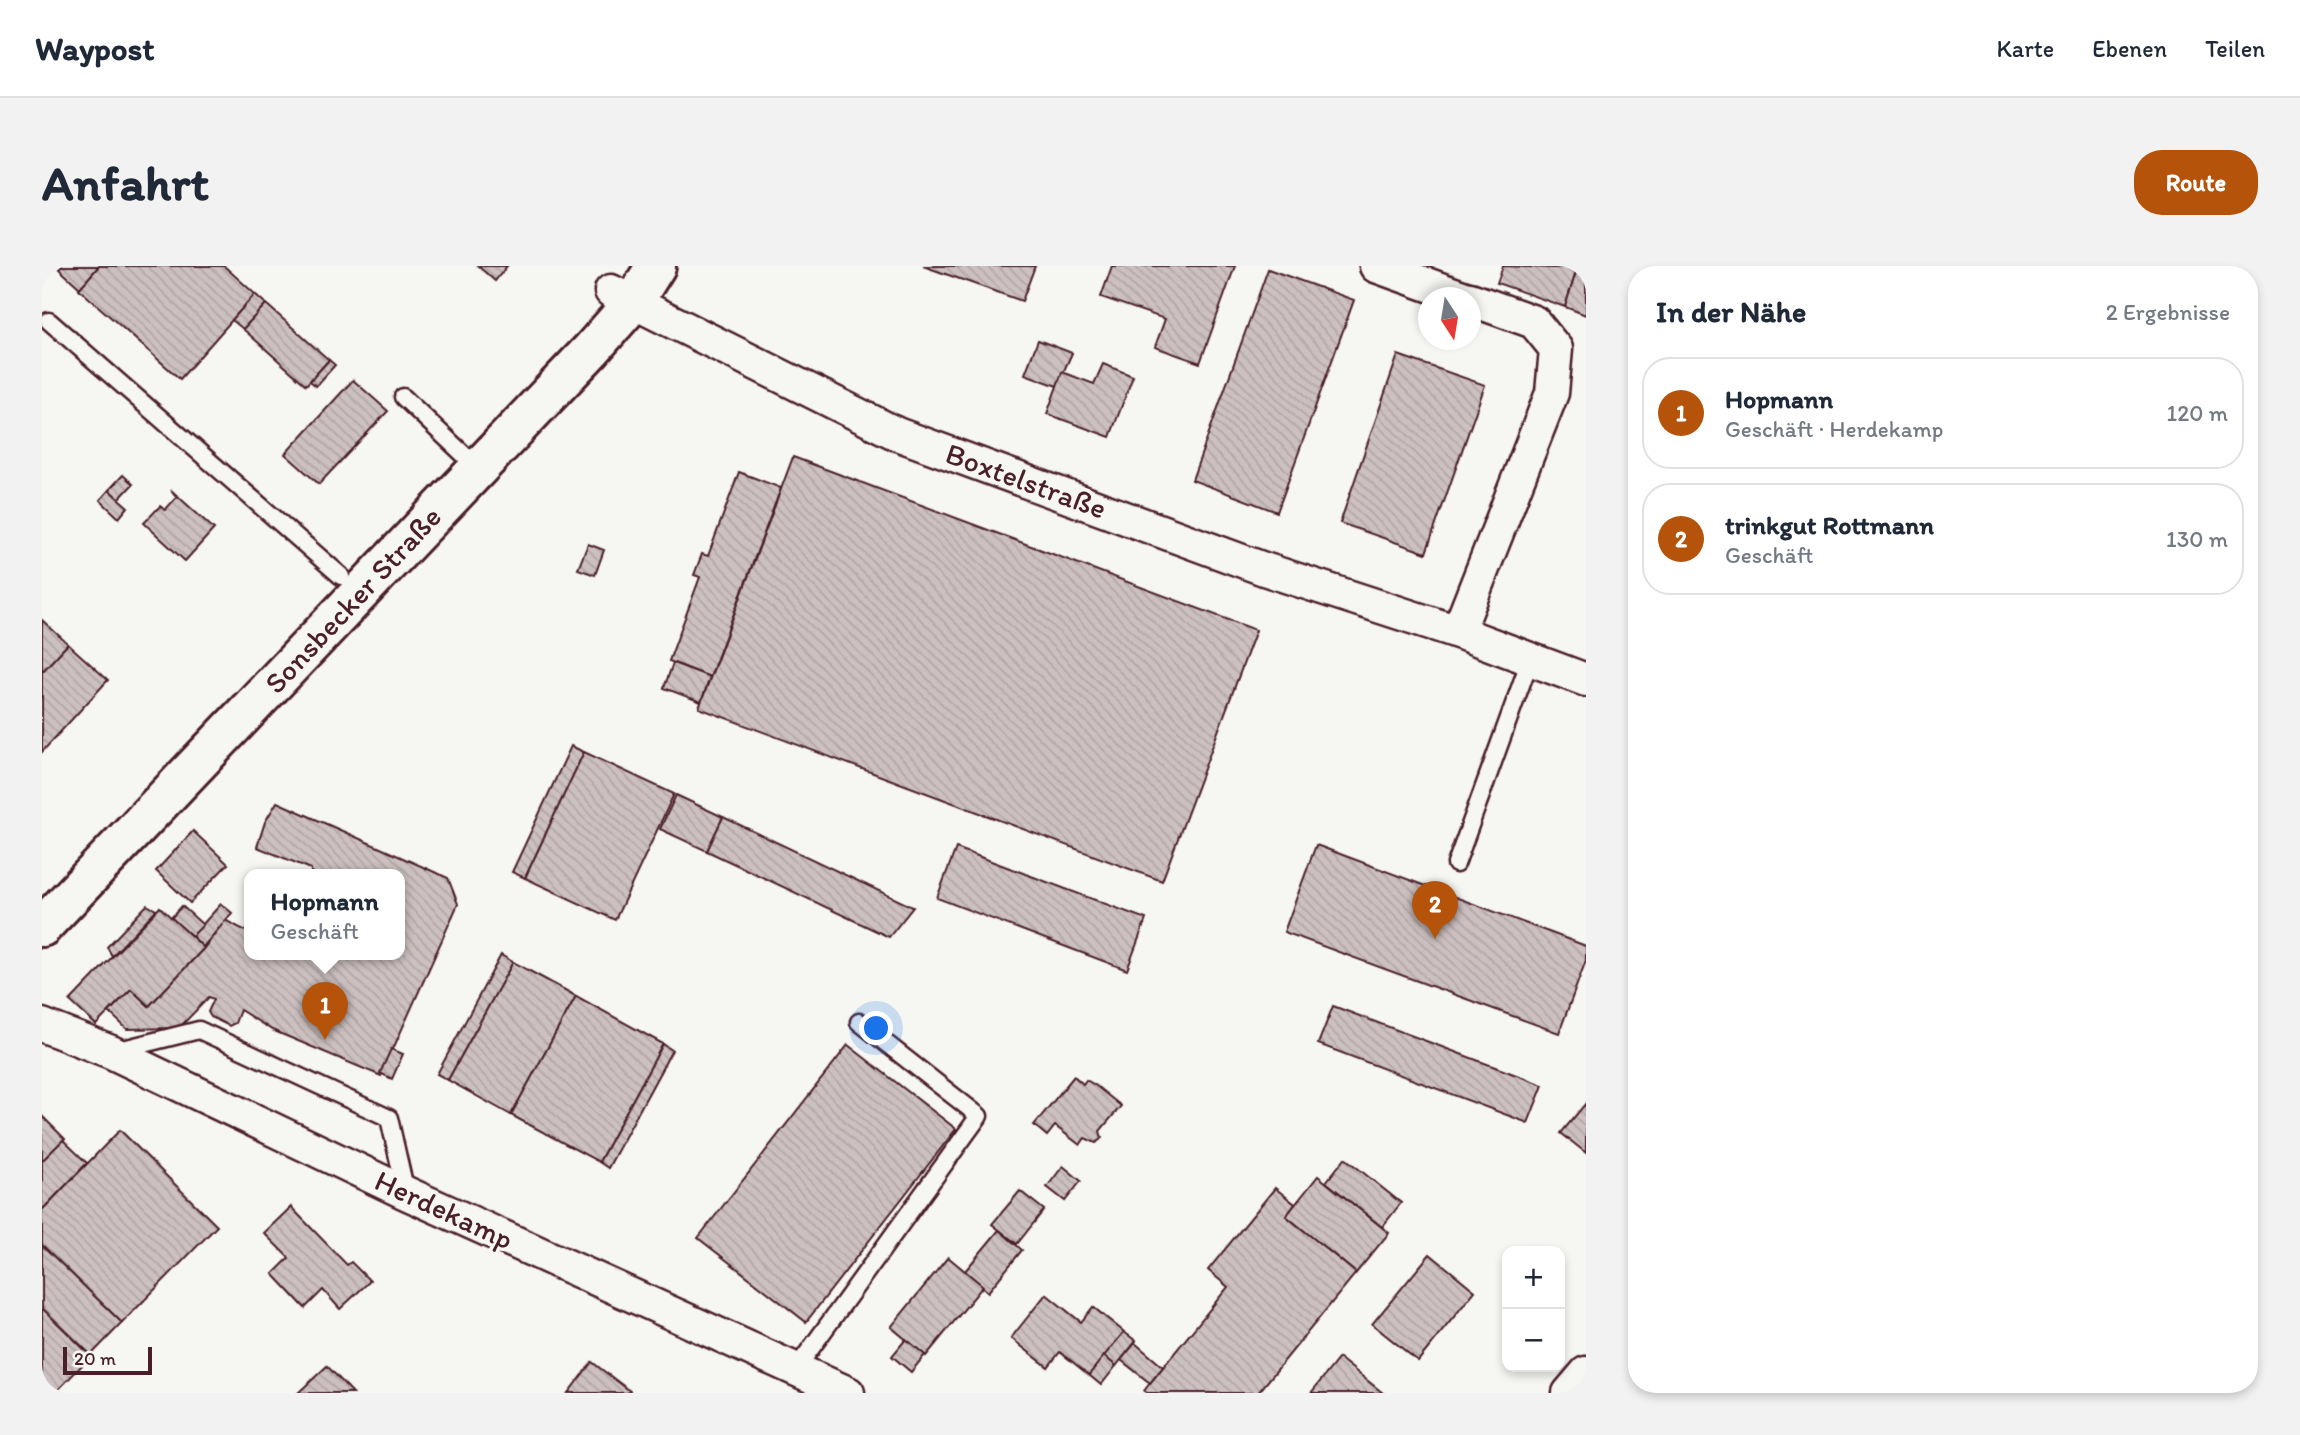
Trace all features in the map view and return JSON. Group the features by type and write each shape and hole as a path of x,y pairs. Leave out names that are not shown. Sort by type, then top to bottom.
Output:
{"street":[{"name":"Sonsbecker Straße","path":"42,927 628,286 656,266"},
{"path":"1376,266 1434,287"},
{"name":"Boxtelstraße","path":"628,286 897,434 1264,569 1458,632 1586,680"},
{"path":"1458,632 1552,393 1556,349 1534,322 1481,303"},
{"name":"Sonsbecker Straße","path":"42,890 341,576 469,459"},
{"name":"Herdekamp","path":"42,1025 111,1052 406,1193 848,1393"},
{"path":"1569,1393 1586,1373"}],"lane":[{"path":"49,321 341,576"},
{"path":"403,397 469,459"},
{"path":"1456,864 1530,660"},
{"path":"796,1369 979,1116 859,1021"},
{"path":"111,1052 199,1030 389,1118 406,1193"}],"building":[{"path":"62,266 99,266 80,288 59,269"},
{"path":"99,266 224,266 255,294 180,379 79,289"},
{"path":"478,266 507,266 495,281"},
{"path":"923,266 1035,266 1022,301"},
{"path":"1112,266 1235,266 1200,363 1155,347 1165,319 1101,297"},
{"path":"1503,266 1578,266 1565,307 1497,283"},
{"path":"1578,266 1586,266 1586,315 1565,307"},
{"path":"1268,269 1354,300 1277,512 1192,480"},
{"path":"255,294 266,304 243,329 232,320"},
{"path":"266,304 329,360 306,385 243,329"},
{"path":"1038,340 1072,353 1057,386 1025,374"},
{"path":"1398,355 1485,385 1426,553 1340,523"},
{"path":"329,360 335,365 316,386 310,381"},
{"path":"1103,364 1133,376 1110,437 1047,414 1062,372 1094,384"},
{"path":"353,380 388,411 319,484 285,454"},
{"path":"793,457 1256,630 1162,881 699,708"},
{"path":"739,472 781,488 710,677 669,661 700,577 694,575 702,554 708,556"},
{"path":"123,475 133,484 119,499 109,490"},
{"path":"109,490 128,507 119,518 100,500"},
{"path":"171,490 214,529 185,561 144,523 160,506 165,510 177,497"},
{"path":"588,544 604,550 595,575 578,569"},
{"path":"42,620 68,644 42,672"},
{"path":"68,644 108,680 42,752 42,672"},
{"path":"673,663 710,677 701,702 664,688"},
{"path":"571,746 584,752 525,878 512,872"},
{"path":"584,752 674,794 615,920 525,878"},
{"path":"676,795 723,817 707,851 660,829"},
{"path":"277,802 448,878 458,904 381,1076 272,1030 240,1010 235,1023 229,1026 211,1017 208,1012 214,999 209,997 179,1028 127,1029 109,1012 131,989 149,1006 204,948 225,920 244,930 244,960 405,960 405,869 311,869 257,847 265,822"},
{"path":"723,817 913,907 889,937 707,851"},
{"path":"193,831 228,864 190,903 156,871"},
{"path":"1316,845 1586,946 1586,960 1559,1033 1284,932"},
{"path":"956,848 1146,919 1127,970 937,898"},
{"path":"221,904 232,913 203,947 192,936"},
{"path":"147,905 156,910 112,956 107,947"},
{"path":"182,906 203,925 192,936 171,918"},
{"path":"160,907 204,948 149,1006 131,989 96,1025 70,1001"},
{"path":"501,955 513,962 448,1080 437,1074"},
{"path":"513,962 576,996 511,1115 448,1080"},
{"path":"576,996 663,1044 599,1162 511,1115"},
{"path":"1333,1006 1543,1085 1528,1123 1318,1044"},
{"path":"663,1044 672,1050 608,1168 599,1162"},
{"path":"848,1045 956,1129 806,1322 698,1238"},
{"path":"391,1049 403,1054 392,1079 380,1073"},
{"path":"1074,1076 1083,1084 1086,1080 1095,1085 1121,1106 1100,1131 1102,1138 1096,1143 1085,1138 1080,1145 1055,1126 1047,1136 1034,1125"},
{"path":"1586,1103 1586,1153 1561,1133"},
{"path":"42,1116 65,1139 42,1161"},
{"path":"120,1130 217,1226 122,1323 42,1245 42,1210"},
{"path":"63,1140 87,1163 42,1210 42,1161"},
{"path":"1345,1158 1401,1203 1382,1227 1326,1182"},
{"path":"1063,1166 1081,1181 1065,1201 1047,1187"},
{"path":"1318,1176 1389,1233 1356,1273 1286,1216"},
{"path":"1275,1188 1295,1204 1286,1216 1356,1273 1258,1393 1147,1393 1144,1391 1150,1383 1228,1287 1208,1270"},
{"path":"1020,1191 1044,1210 1017,1244 992,1224"},
{"path":"291,1207 347,1265 351,1262 370,1281 340,1309 323,1290 305,1308 273,1274 289,1258 264,1233"},
{"path":"999,1230 1022,1250 988,1292 965,1271"},
{"path":"42,1245 122,1323 91,1355 42,1308"},
{"path":"1430,1254 1475,1291 1418,1361 1372,1324"},
{"path":"948,1257 983,1286 926,1356 891,1327"},
{"path":"1046,1294 1081,1322 1093,1307 1124,1332 1089,1375 1060,1352 1048,1367 1011,1338"},
{"path":"42,1308 91,1356 55,1393 42,1393"},
{"path":"1124,1332 1136,1341 1116,1366 1104,1356"},
{"path":"906,1339 925,1355 911,1372 892,1356"},
{"path":"1135,1343 1163,1367 1150,1383 1121,1360"},
{"path":"1104,1356 1116,1366 1101,1385 1089,1375"},
{"path":"1339,1358 1383,1393 1311,1393"},
{"path":"592,1362 630,1391 568,1393"},
{"path":"327,1366 353,1393 298,1393"}],"place":[{"name":"trinkgut Rottmann","path":"1435,939"},
{"name":"Hopmann","path":"325,1040"}]}
